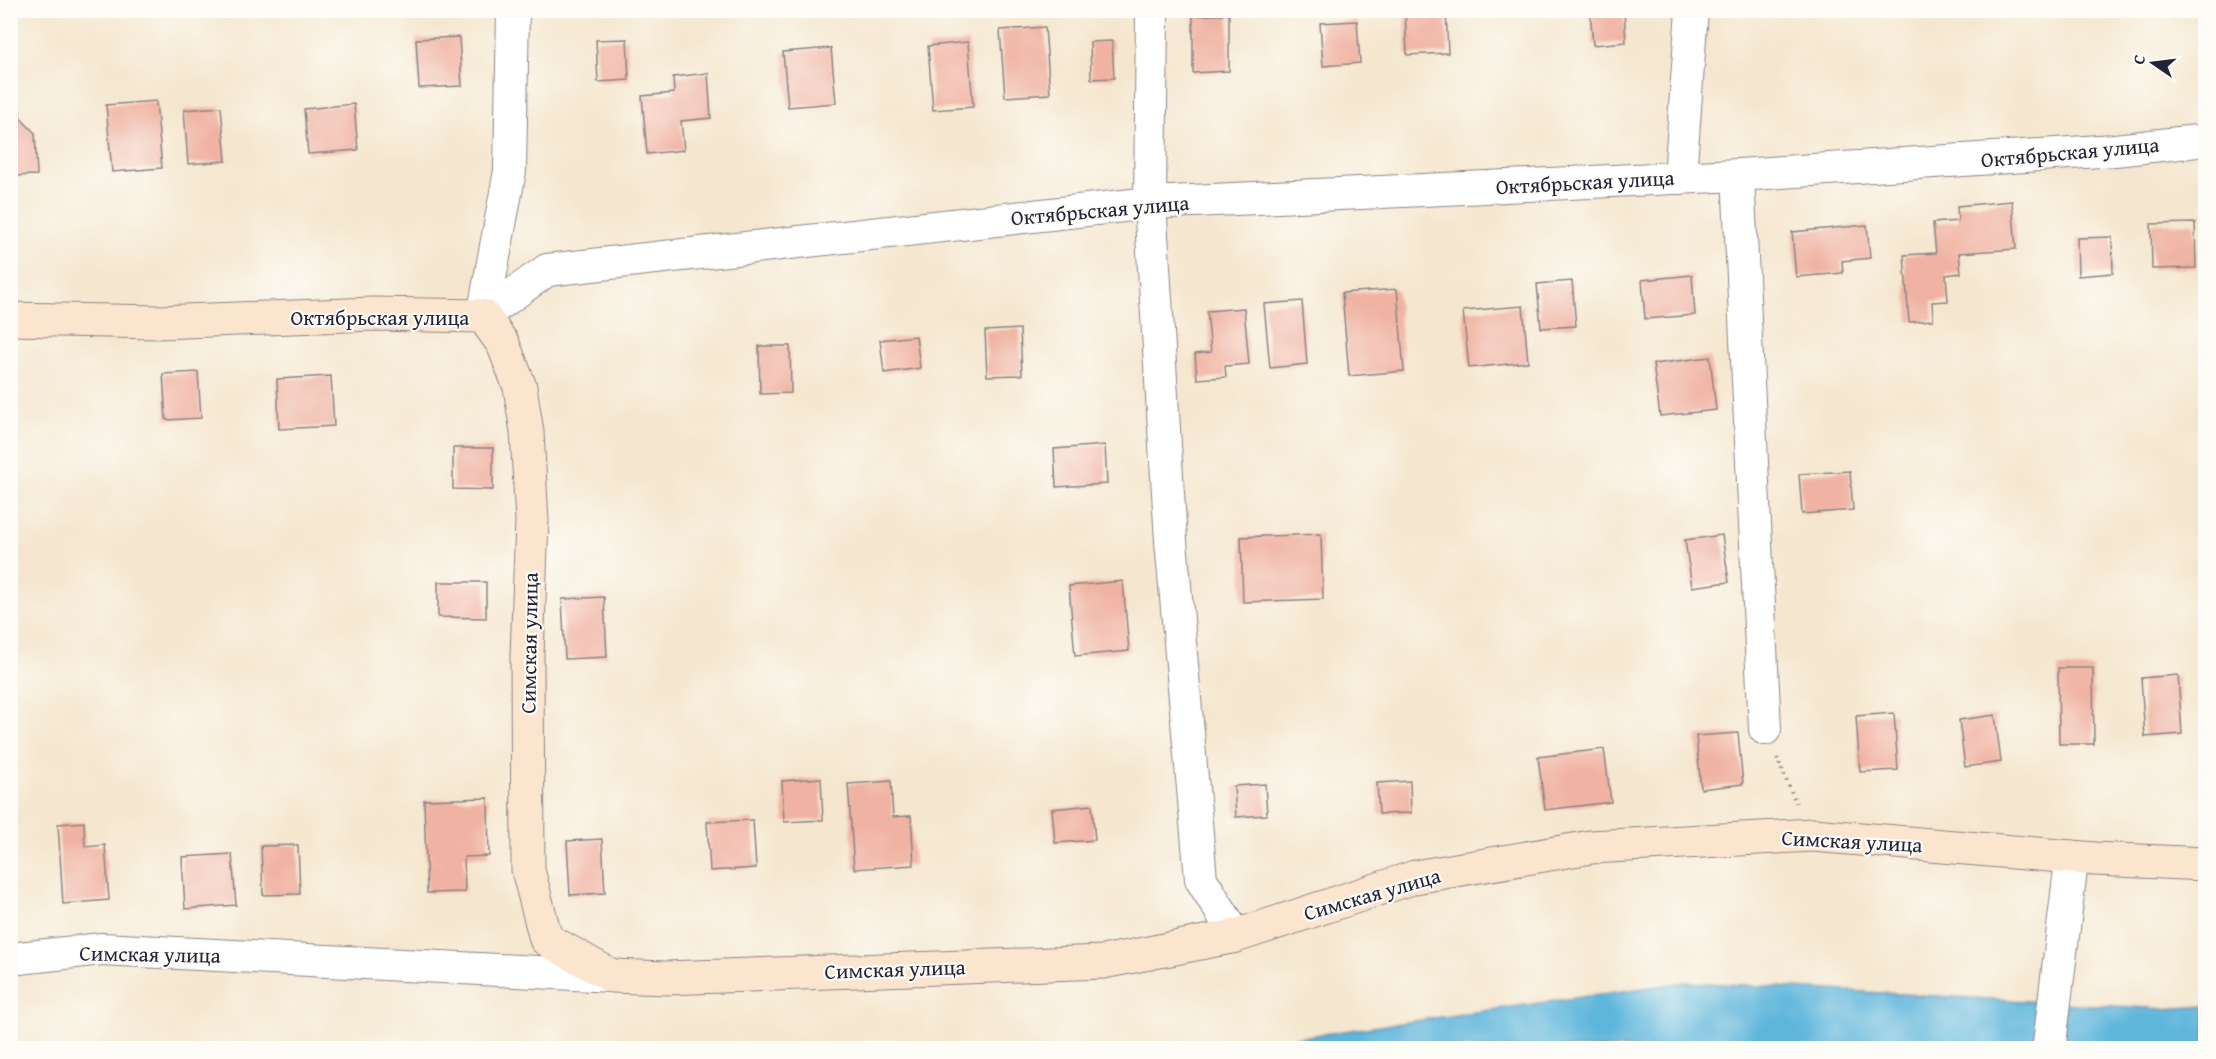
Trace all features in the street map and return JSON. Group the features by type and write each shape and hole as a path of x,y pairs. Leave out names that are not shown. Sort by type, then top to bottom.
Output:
{"main road":[{"name":"Октябрьская улица","path":"10,319 159,322 373,314 483,316"},
{"name":"Симская улица","path":"483,316 503,344 520,387 527,432 532,521 527,655 528,870 546,939 612,976 666,978 1103,962 1236,936 1414,878 1579,849 1813,835 2072,856 2205,864"}],"street":[{"path":"483,316 510,171 513,10"},
{"path":"1152,10 1150,203 1171,541 1201,879 1236,936"},
{"path":"1680,178 1692,10"},
{"name":"Октябрьская улица","path":"483,316 547,270 1150,203 1738,175 2115,150 2205,140"},
{"path":"1738,175 1766,729"},
{"path":"2049,1048 2072,856"},
{"name":"Симская улица","path":"10,959 102,949 612,976"}],"path":[{"path":"1766,729 1789,790 1813,835"}],"water":[{"path":"1686,982 2164,1009 2206,1006 2205,1048 1184,1048 1275,1041"}],"building":[{"path":"1405,10 1446,10 1448,53 1407,55"},
{"path":"1590,10 1624,10 1626,42 1593,45"},
{"path":"1229,14 1229,71 1193,73 1193,16"},
{"path":"1357,21 1360,63 1323,66 1320,23"},
{"path":"1045,27 1050,94 1005,97 1000,30"},
{"path":"459,37 462,86 419,88 416,39"},
{"path":"627,39 629,80 598,82 596,40"},
{"path":"1112,41 1114,78 1091,79 1090,42"},
{"path":"968,42 973,107 933,110 928,46"},
{"path":"831,48 836,103 788,107 783,52"},
{"path":"708,73 711,118 681,121 684,150 647,154 642,96 674,93 673,77"},
{"path":"156,101 162,168 112,172 106,105"},
{"path":"354,104 358,150 308,154 304,109"},
{"path":"19,105 20,118 35,133 37,175 10,176 10,106"},
{"path":"221,107 226,161 188,164 184,110"},
{"path":"2012,201 2016,249 1959,253 1961,273 1946,275 1948,301 1932,302 1933,320 1909,322 1904,255 1936,253 1933,223 1958,221 1957,206"},
{"path":"2195,223 2196,268 2152,269 2151,224"},
{"path":"1867,225 1870,258 1842,261 1843,273 1796,277 1792,232"},
{"path":"2112,237 2113,273 2078,276 2077,238"},
{"path":"1692,275 1695,315 1645,319 1642,280"},
{"path":"1572,281 1576,326 1541,328 1537,284"},
{"path":"1397,289 1404,371 1349,376 1342,293"},
{"path":"1302,301 1307,364 1270,368 1264,304"},
{"path":"1523,306 1528,362 1469,368 1463,311"},
{"path":"1244,308 1249,364 1225,366 1226,377 1197,379 1195,354 1211,352 1207,311"},
{"path":"1020,329 1022,375 987,376 985,331"},
{"path":"916,336 920,368 884,373 880,340"},
{"path":"759,346 790,346 791,393 760,394"},
{"path":"1710,357 1716,410 1660,416 1653,364"},
{"path":"198,372 201,418 166,420 163,374"},
{"path":"331,376 334,426 279,429 277,379"},
{"path":"1105,445 1107,484 1056,487 1054,449"},
{"path":"453,448 493,448 493,490 453,489"},
{"path":"1850,471 1853,510 1802,514 1799,474"},
{"path":"1321,534 1323,599 1243,602 1241,537"},
{"path":"1722,535 1729,582 1692,587 1685,540"},
{"path":"1123,581 1129,651 1075,656 1069,586"},
{"path":"438,582 486,582 486,618 438,617"},
{"path":"604,597 607,657 565,659 562,599"},
{"path":"2058,668 2093,668 2094,744 2059,744"},
{"path":"2178,675 2182,734 2145,737 2141,678"},
{"path":"1894,713 1898,770 1860,772 1856,716"},
{"path":"1995,715 2001,762 1965,767 1959,720"},
{"path":"1738,733 1743,784 1701,789 1696,736"},
{"path":"1604,749 1611,802 1545,810 1538,757"},
{"path":"821,778 823,820 784,822 782,781"},
{"path":"891,781 893,817 911,816 914,865 854,869 848,784"},
{"path":"1410,781 1411,813 1379,814 1377,783"},
{"path":"1265,784 1267,815 1236,817 1234,786"},
{"path":"488,798 489,856 464,857 465,892 427,893 424,800"},
{"path":"1092,805 1095,840 1055,843 1052,809"},
{"path":"753,820 756,868 710,871 707,822"},
{"path":"84,822 85,847 105,845 109,900 63,904 58,824"},
{"path":"602,839 605,893 570,895 567,841"},
{"path":"298,845 300,894 263,895 261,846"},
{"path":"232,854 236,905 185,909 182,857"}]}
